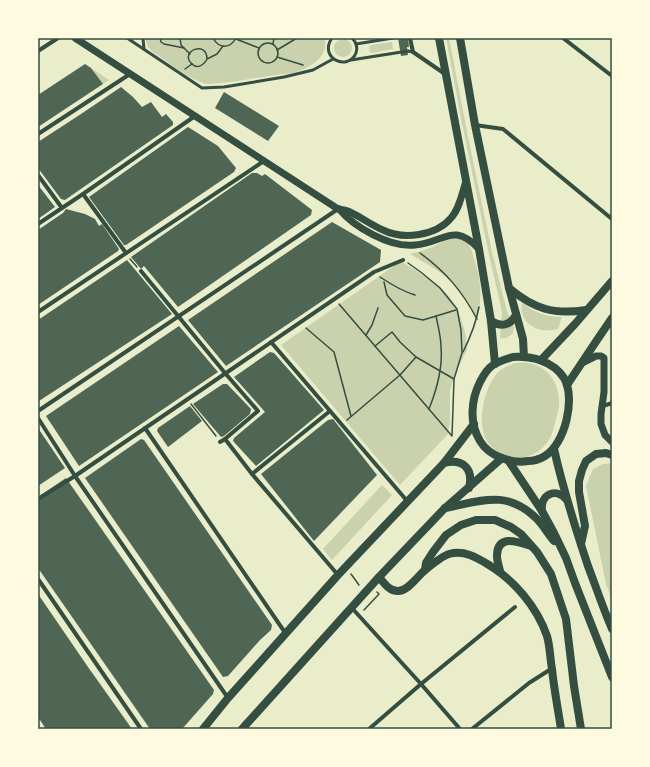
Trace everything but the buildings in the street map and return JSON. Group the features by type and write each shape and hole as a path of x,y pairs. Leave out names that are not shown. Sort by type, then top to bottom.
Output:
{"main road":[{"path":"439,38 479,249 491,321 495,364"},
{"path":"460,38 474,125 509,288 523,339 524,357"},
{"path":"541,360 575,324 612,281"},
{"path":"509,288 520,297 545,309 558,312 586,310"},
{"path":"491,321 496,324 508,324 514,320 516,315"},
{"path":"567,385 612,318"},
{"path":"524,357 541,360 558,371 564,378 567,385 569,408 562,435 554,449 546,456 537,460 518,462 505,459 490,451 480,442 474,424 472,411 473,400 477,389 484,374 492,366 502,360 524,357"},
{"path":"203,729 228,698 338,575 444,463 474,424"},
{"path":"554,449 566,499 604,612 612,629"},
{"path":"581,545 585,526 579,492 579,481 582,470 586,460 596,454 606,453 612,455"},
{"path":"242,729 351,607 444,509 505,459"},
{"path":"505,459 542,511 566,558 612,677"},
{"path":"444,463 452,461 459,462 466,466 470,473 471,481 468,488"},
{"path":"542,511 542,503 544,499 551,494 560,494 566,499"},
{"path":"444,509 478,501 508,501 524,508 538,520 566,558"},
{"path":"425,570 426,563 446,535 461,524 476,520 494,520 511,527 521,534 537,552 551,574 566,618 574,686 582,729"},
{"path":"500,571 497,556 498,549 501,544 507,540 532,546"},
{"path":"379,577 391,589 398,591 402,590 408,587 425,570 448,555 461,552 478,558 500,571 532,607 541,620 548,637 560,729"}],"street":[{"path":"38,51 58,38"},
{"path":"75,38 264,160 378,237 401,246 408,246 425,244 452,234 466,238 479,249"},
{"path":"410,38 413,52 446,74"},
{"path":"563,38 612,76"},
{"path":"38,134 130,74"},
{"path":"38,224 195,116"},
{"path":"474,125 503,128 612,219"},
{"path":"38,312 264,160"},
{"path":"38,175 62,208"},
{"path":"38,411 338,209 350,212 392,234 419,235 432,231 445,224 451,218 457,210 467,180"},
{"path":"83,194 126,253"},
{"path":"38,499 75,476 374,272 403,260"},
{"path":"141,271 258,411 220,442"},
{"path":"271,342 408,502"},
{"path":"582,363 596,356 601,356 604,358 604,392 601,424 605,434 612,442"},
{"path":"603,406 612,403"},
{"path":"252,474 330,411"},
{"path":"38,418 75,476 228,698"},
{"path":"145,428 286,634"},
{"path":"225,439 252,474 338,575"},
{"path":"38,579 141,729"},
{"path":"351,607 460,729"},
{"path":"369,729 515,607"},
{"path":"472,729 529,683 552,669"}],"lane":[{"path":"127,38 202,88 224,87 284,77 313,70 333,59"},
{"path":"143,38 144,49"},
{"path":"349,60 353,58 357,49 352,38"},
{"path":"356,44 393,38"},
{"path":"330,39 328,51 333,59 341,62 408,51 413,52"}],"path":[{"path":"160,38 161,42 164,44 184,48"},
{"path":"180,38 181,45 190,54"},
{"path":"213,38 216,43 223,46 231,45 236,38 259,48"},
{"path":"273,44 267,43 259,48 259,57 264,62 273,61 277,57 277,50 273,44 274,38"},
{"path":"277,50 297,38"},
{"path":"207,59 206,54 202,50 196,49 191,51 189,59 192,64 198,67 201,66 207,59 214,57 223,46"},
{"path":"277,57 309,67"},
{"path":"182,72 192,64"},
{"path":"335,299 452,436 454,379 462,353 477,319 462,293 447,276 431,261 408,246"},
{"path":"126,253 141,271"},
{"path":"403,260 440,288 457,310 461,330 462,353"},
{"path":"374,272 396,287 415,295"},
{"path":"384,282 387,295 404,316 423,320 457,310"},
{"path":"366,335 372,325 378,308"},
{"path":"429,409 438,384 442,358 436,316"},
{"path":"300,322 334,352 352,416"},
{"path":"375,346 392,332 416,357 454,379"},
{"path":"342,424 400,375 416,357"},
{"path":"187,399 220,442"},
{"path":"350,573 359,586"},
{"path":"358,615 379,594 376,591"}],"green space":[{"path":"145,38 325,38 325,48 322,56 316,62 299,71 238,81 208,84 188,76 154,53 148,47"},
{"path":"446,38 449,38 492,252 507,311 514,327 513,333 506,338 500,338 502,312 461,118"},
{"path":"339,39 347,39 352,44 350,55 347,57 339,57 334,52 334,44"},
{"path":"392,42 393,49 372,53 370,52 369,48 371,45"},
{"path":"91,68 109,80 103,84"},
{"path":"458,238 465,241 470,246 478,271 480,304 476,319 469,304 454,284 442,273 410,254 433,247 448,240"},
{"path":"401,261 437,284 449,296 458,310 463,325 466,336 467,350 455,373 450,391 450,420 448,434 400,485 281,345"},
{"path":"522,303 540,313 562,317 558,329 542,330 532,326 524,318 522,313"},
{"path":"515,363 524,363 541,367 547,372 555,383 559,397 558,412 552,432 546,444 533,455 518,458 503,455 490,445 485,438 482,420 484,401 487,391 495,376 499,371"},
{"path":"612,463 612,600 606,584 586,486 593,469 603,464"},
{"path":"382,485 392,495 332,560 323,549"}]}
